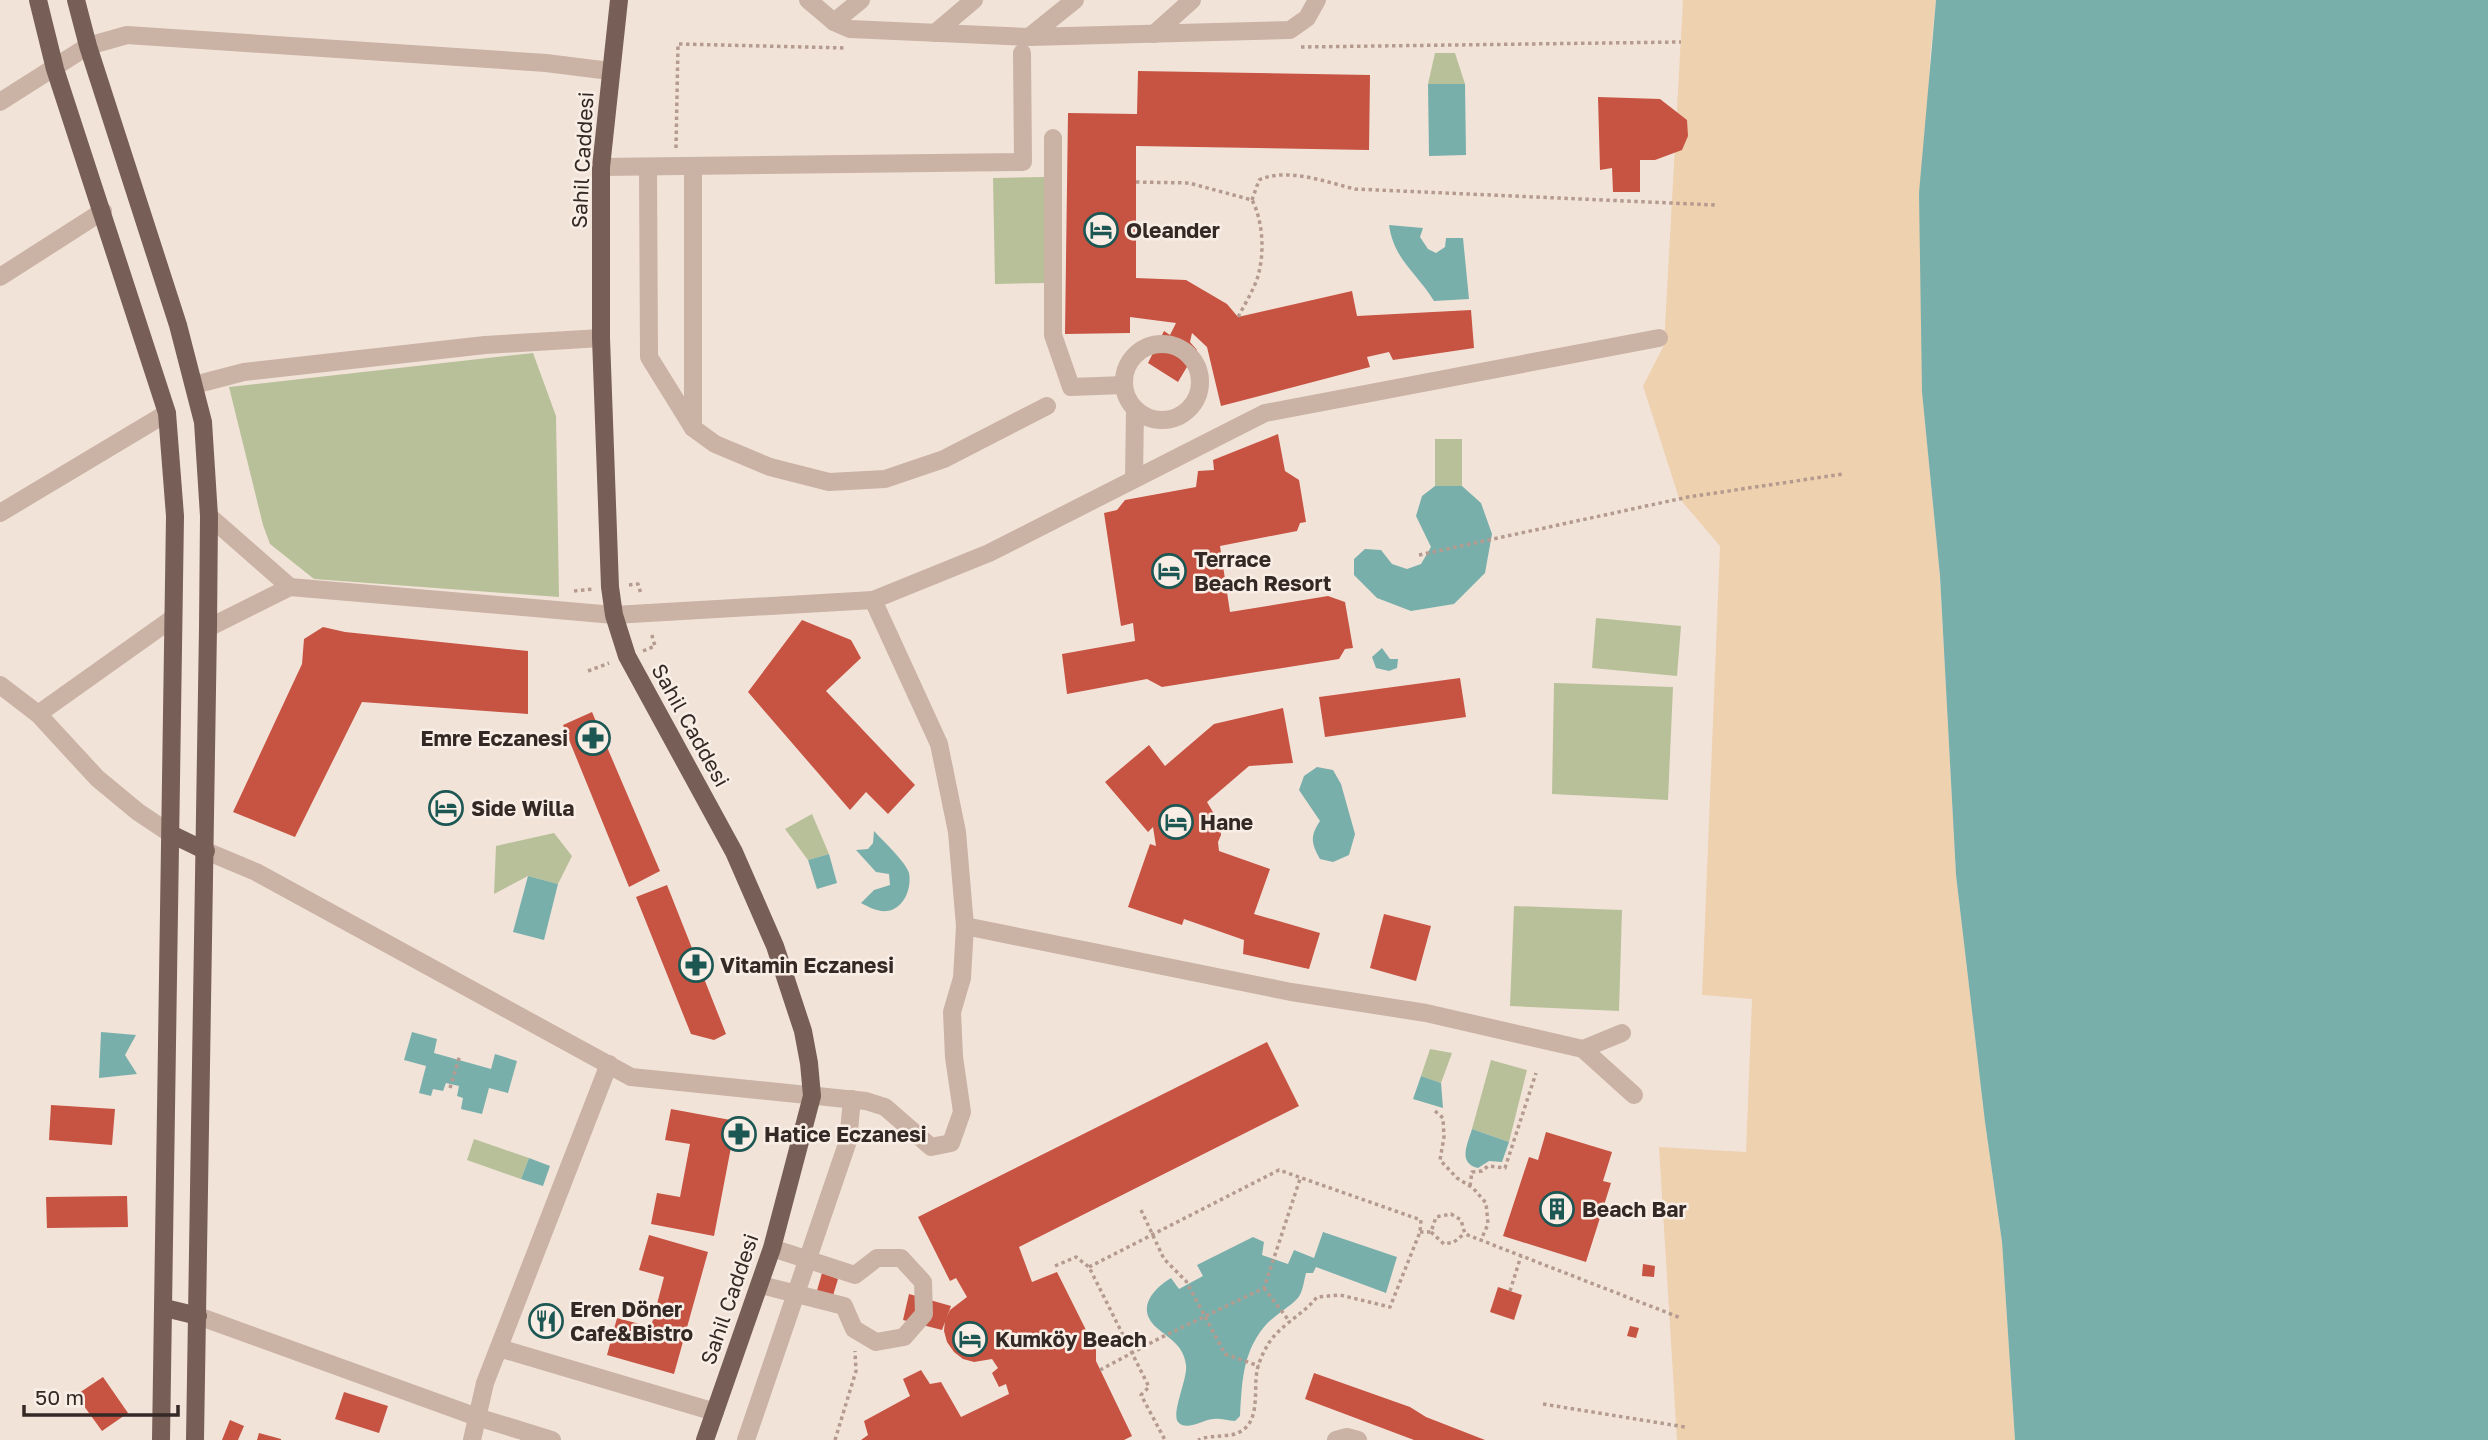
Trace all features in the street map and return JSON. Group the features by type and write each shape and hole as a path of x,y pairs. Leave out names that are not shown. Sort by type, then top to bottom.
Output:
{"main road":[{"path":"38,0 55,69 167,413 175,516 161,1440"},
{"path":"76,0 88,47 178,325 203,422 209,516 195,1440"},
{"name":"Sahil Caddesi","path":"619,0 601,167 601,338 610,587 614,615 627,656 734,852 775,946 803,1031 812,1096 761,1285 705,1440"},
{"path":"172,834 206,851"},
{"path":"164,1308 198,1316"}],"street":[{"path":"808,0 834,22 850,29 935,33 1025,45 1154,34 1290,30 1307,18 1317,0"},
{"path":"834,22 861,0"},
{"path":"935,33 974,0"},
{"path":"601,167 1023,162 1025,45 1075,0"},
{"path":"1154,34 1192,0"},
{"path":"0,102 88,47 127,35 546,63 610,71"},
{"path":"1053,138 1053,335 1071,387 1124,385"},
{"path":"648,167 649,357 693,428 715,444 770,467 829,482 885,479 944,459 1046,407"},
{"path":"684,167 693,428"},
{"path":"0,278 103,211"},
{"path":"194,384 244,372 485,345 601,338"},
{"path":"208,628 290,587 614,615 873,600 989,553 1265,413 1659,338"},
{"path":"1165,344 1189,355 1200,377 1200,389 1196,401 1188,410 1168,420 1156,420 1135,409 1127,398 1125,372 1140,351 1152,345 1165,344"},
{"path":"1134,479 1135,409"},
{"path":"0,513 167,413"},
{"path":"209,516 290,587"},
{"path":"206,851 256,872 631,1077 852,1099 885,1107 931,1147 951,1143 962,1112 954,1057 952,1012 962,978 965,926 957,832 939,744 873,600"},
{"path":"38,714 173,618"},
{"path":"0,685 38,714 97,779 138,812 172,834"},
{"path":"965,926 1291,992 1426,1013 1583,1049 1634,1095"},
{"path":"1583,1049 1622,1033"},
{"path":"472,1440 485,1383 609,1064"},
{"path":"746,1440 848,1141 852,1099"},
{"path":"761,1285 844,1307 854,1329 876,1342 904,1338 923,1314 923,1282 901,1258 877,1258 855,1275 772,1248"},
{"path":"198,1316 477,1417 552,1440"},
{"path":"499,1348 715,1412"},
{"path":"1336,1440 1347,1437 1358,1440"}],"path":[{"path":"1289,47 1681,42"},
{"path":"684,167 678,44 857,49"},
{"path":"1238,317 1257,281 1261,253 1257,210 1252,200 1259,180 1270,175 1305,177 1355,189 1716,205"},
{"path":"1136,182 1189,183 1252,200"},
{"path":"1419,555 1688,497 1843,474"},
{"path":"450,1088 460,1055"},
{"path":"1469,1186 1472,1172 1482,1171 1488,1166 1505,1168 1536,1073"},
{"path":"1434,1111 1443,1118 1444,1137 1440,1160 1486,1203 1488,1224 1481,1240"},
{"path":"1089,1266 1279,1170 1422,1220 1390,1307 1340,1295 1317,1297 1309,1308 1290,1322 1268,1345 1257,1371 1257,1405 1247,1426 1236,1433 1207,1436 1198,1440"},
{"path":"1100,1370 1262,1289 1300,1179"},
{"path":"1141,1210 1164,1259 1186,1281 1224,1354 1259,1366"},
{"path":"1431,1233 1436,1217 1451,1214 1461,1220 1465,1234"},
{"path":"1420,1231 1431,1233 1444,1244 1454,1242 1465,1234"},
{"path":"1465,1234 1681,1318"},
{"path":"1510,1291 1521,1256"},
{"path":"1055,1266 1076,1257 1089,1266 1149,1387 1140,1395 1165,1440"},
{"path":"1262,1289 1290,1322"},
{"path":"835,1440 856,1371 854,1329"},
{"path":"1543,1404 1685,1427"}],"green space":[{"path":"1435,53 1455,53 1465,84 1428,84"},
{"path":"1044,177 1046,283 995,284 993,178"},
{"path":"533,353 556,416 559,597 314,579 270,544 229,387"},
{"path":"1435,439 1462,439 1462,486 1435,486"},
{"path":"1596,618 1681,626 1677,676 1592,668"},
{"path":"1554,683 1673,687 1668,800 1552,794"},
{"path":"812,814 829,854 808,860 785,829"},
{"path":"554,833 572,856 558,884 528,876 494,894 496,846"},
{"path":"1514,906 1622,910 1619,1011 1510,1006"},
{"path":"1430,1049 1452,1053 1441,1083 1421,1076"},
{"path":"1491,1060 1527,1070 1509,1142 1472,1129"},
{"path":"474,1139 529,1158 521,1179 467,1160"}],"sand":[{"path":"1683,0 1936,0 1930,57 1922,392 1940,576 1956,875 2002,1242 2015,1440 1677,1440 1659,1147 1746,1152 1752,999 1702,995 1720,546 1679,498 1643,386 1664,345"}],"water":[{"path":"1936,0 2488,0 2488,1440 2015,1440 2002,1242 1956,875 1940,576 1922,392 1919,193"},
{"path":"1428,84 1465,84 1466,155 1429,156"},
{"path":"1389,225 1423,228 1420,237 1428,249 1436,253 1445,247 1446,238 1463,238 1469,299 1434,301 1401,257"},
{"path":"1435,486 1462,486 1481,503 1492,534 1485,573 1454,604 1411,611 1377,598 1354,575 1354,559 1365,549 1381,550 1392,564 1407,569 1421,564 1431,547 1416,516 1422,496"},
{"path":"1382,648 1390,659 1398,659 1397,668 1389,671 1376,668 1372,657"},
{"path":"1317,767 1333,770 1341,784 1355,834 1349,855 1333,862 1320,859 1317,853 1313,835 1320,821 1299,790 1304,776"},
{"path":"874,831 899,857 909,873 906,897 898,906 887,911 876,910 861,903 874,890 890,885 889,874 876,872 856,850 868,849 873,843"},
{"path":"829,854 837,883 817,889 808,860"},
{"path":"528,876 558,884 544,940 513,932"},
{"path":"101,1032 136,1035 125,1055 137,1074 99,1078"},
{"path":"412,1032 437,1039 434,1053 491,1069 495,1054 517,1061 508,1093 489,1088 482,1114 461,1109 463,1098 457,1096 459,1086 446,1083 443,1091 433,1089 431,1096 419,1093 426,1066 404,1060"},
{"path":"1421,1076 1441,1083 1443,1108 1413,1099"},
{"path":"1472,1129 1509,1142 1502,1162 1489,1161 1478,1168 1468,1162 1466,1152"},
{"path":"529,1158 550,1166 543,1186 521,1179"},
{"path":"1323,1232 1397,1257 1386,1293 1316,1267 1313,1273 1306,1273 1299,1296 1268,1323 1251,1348 1244,1370 1240,1416 1235,1421 1214,1419 1182,1425 1176,1418 1186,1371 1185,1358 1176,1344 1157,1328 1147,1314 1149,1300 1153,1294 1171,1278 1179,1289 1203,1276 1197,1265 1253,1237 1264,1242 1262,1255 1288,1264 1294,1250 1314,1258"}],"building":[{"name":"Oleander","path":"1138,71 1370,75 1369,150 1136,146 1136,278 1186,280 1227,304 1238,317 1352,291 1357,316 1471,310 1474,348 1393,360 1389,352 1367,357 1370,367 1221,406 1207,347 1192,333 1190,342 1197,350 1178,382 1148,363 1164,331 1170,335 1176,323 1130,317 1130,333 1065,334 1068,113 1137,114"},
{"path":"1598,97 1660,99 1687,120 1688,136 1682,150 1655,160 1640,160 1640,192 1613,192 1612,168 1600,170"},
{"name":"Terrace Beach Resort","path":"1278,434 1285,471 1299,480 1306,522 1300,523 1297,531 1220,546 1230,612 1328,596 1345,602 1353,648 1345,649 1339,659 1162,687 1147,679 1067,694 1062,654 1135,641 1133,623 1121,626 1104,513 1117,510 1125,500 1196,487 1198,471 1214,470 1213,460"},
{"path":"802,620 851,640 861,658 826,691 915,785 888,814 866,792 850,810 748,692"},
{"path":"323,627 345,632 528,651 528,714 362,702 295,837 233,812 302,664 304,639"},
{"path":"1460,678 1466,717 1325,737 1319,697"},
{"path":"1283,708 1293,763 1249,766 1207,802 1220,824 1219,851 1270,869 1254,914 1320,933 1309,969 1243,954 1244,940 1184,919 1182,925 1128,907 1150,844 1156,846 1153,827 1148,832 1105,782 1149,745 1165,766 1214,724"},
{"path":"592,712 660,871 629,887 563,725"},
{"path":"667,885 726,1034 714,1040 691,1034 636,897"},
{"path":"1384,914 1431,926 1416,981 1370,968"},
{"path":"1267,1042 1299,1106 1019,1247 1032,1282 1057,1272 1096,1350 1096,1361 1132,1436 1124,1440 861,1440 868,1435 864,1421 910,1396 903,1379 921,1370 930,1384 941,1382 961,1417 1009,1394 1006,1384 999,1387 992,1373 998,1368 992,1359 974,1362 963,1359 947,1342 945,1320 950,1310 967,1297 956,1278 950,1281 918,1217"},
{"path":"51,1105 115,1109 112,1145 49,1140"},
{"path":"671,1109 736,1121 714,1236 651,1224 657,1193 680,1197 690,1144 665,1140"},
{"name":"Beach Bar","path":"1546,1132 1612,1152 1603,1181 1611,1183 1586,1262 1503,1236 1529,1157 1538,1160"},
{"path":"127,1196 128,1227 47,1228 46,1197"},
{"path":"649,1235 708,1252 674,1374 607,1355 617,1318 651,1327 664,1277 639,1270"},
{"path":"1643,1264 1655,1266 1654,1277 1642,1276"},
{"path":"822,1273 838,1279 832,1299 816,1294"},
{"path":"1498,1287 1522,1295 1514,1320 1490,1312"},
{"path":"909,1294 951,1306 942,1330 903,1320"},
{"path":"1630,1326 1639,1328 1636,1338 1627,1336"},
{"path":"1314,1373 1410,1407 1426,1417 1485,1440 1414,1440 1305,1399"},
{"path":"103,1377 128,1413 102,1431 76,1395"},
{"path":"344,1392 388,1406 379,1433 335,1419"},
{"path":"230,1420 244,1426 238,1440 222,1440"},
{"path":"259,1433 281,1439 281,1440 257,1440"}],"place":[{"name":"Oleander","path":"1101,230"},
{"name":"Terrace Beach Resort","path":"1169,571"},
{"name":"Emre Eczanesi","path":"593,738"},
{"name":"Side Willa","path":"446,808"},
{"name":"Hane","path":"1176,822"},
{"name":"Vitamin Eczanesi","path":"696,965"},
{"name":"Hatice Eczanesi","path":"739,1134"},
{"name":"Beach Bar","path":"1557,1209"},
{"name":"Eren Döner Cafe&Bistro","path":"546,1321"},
{"name":"Kumköy Beach","path":"970,1339"}]}
